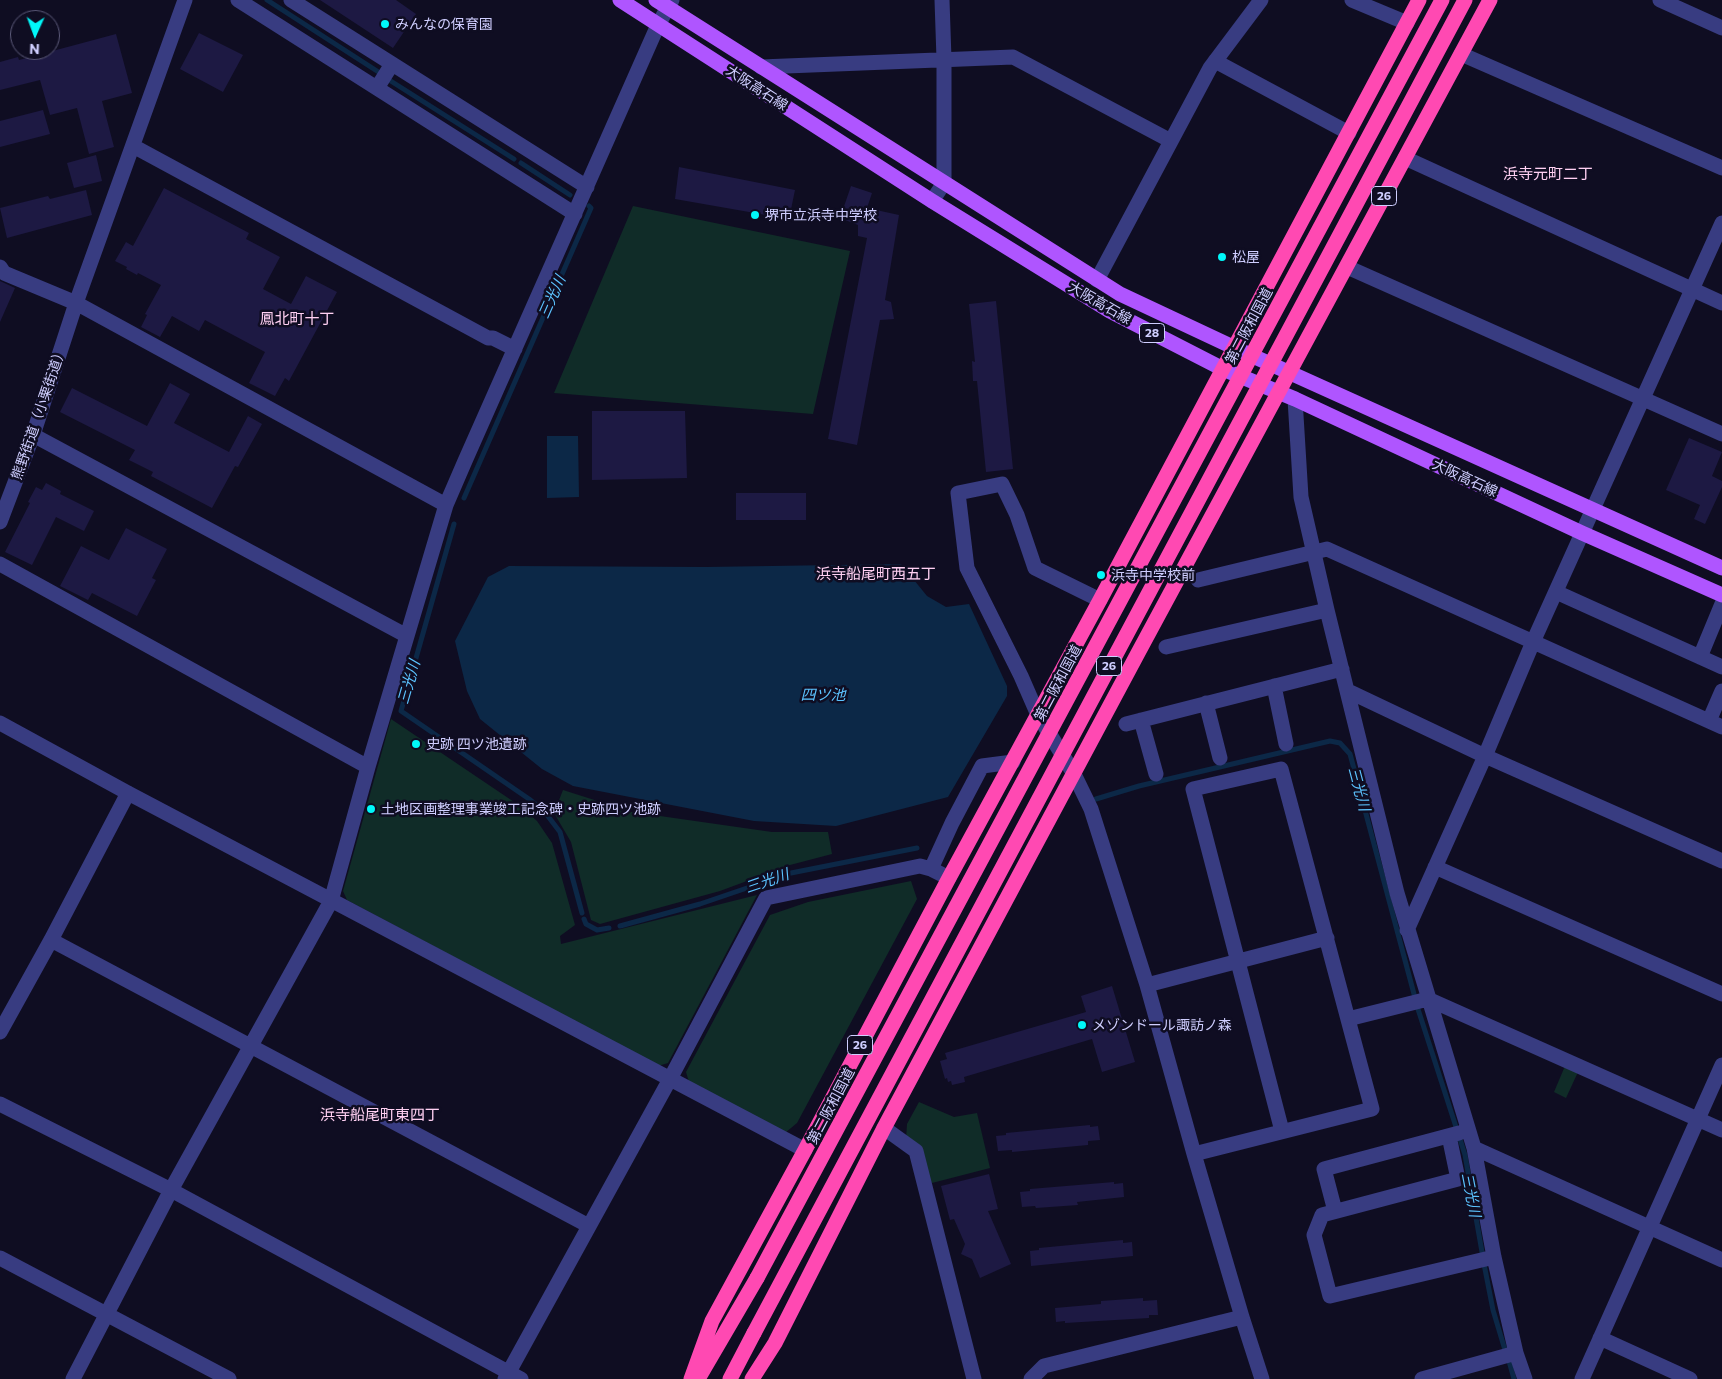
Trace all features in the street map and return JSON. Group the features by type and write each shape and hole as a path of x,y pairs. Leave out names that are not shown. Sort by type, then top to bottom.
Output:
{"highway":[{"name":"26","path":"691,1379 712,1321 1235,348 1419,0"},
{"name":"第二阪和国道","path":"698,1379 757,1278 1442,0"},
{"name":"26","path":"730,1379 1465,0"},
{"name":"26","path":"752,1379 775,1343 884,1128 1490,0"}],"main road":[{"name":"大阪高石線","path":"620,0 932,201 1110,311 1223,369 1295,399 1582,533 1722,595"},
{"name":"大阪高石線","path":"665,3 760,67 1120,294 1235,348 1722,568"}],"street":[{"path":"185,0 133,146 488,338 493,338 515,349"},
{"path":"238,0 379,84 575,213"},
{"path":"291,0 586,190"},
{"path":"932,201 944,183 942,0"},
{"path":"1097,280 1215,61 1261,0"},
{"path":"1352,0 1406,24"},
{"path":"1660,0 1722,28"},
{"path":"73,1379 171,1190 331,901 368,767 446,505 658,25 665,3"},
{"path":"1461,54 1722,168"},
{"path":"760,67 1013,57 1171,142"},
{"path":"1215,61 1350,133"},
{"path":"379,84 390,65"},
{"name":"熊野街道（小栗街道）","path":"0,522 33,435 76,304 133,146"},
{"path":"1405,158 1722,303"},
{"path":"1407,930 1642,397 1722,223"},
{"path":"0,267 4,273 76,304 446,505"},
{"path":"1347,267 1722,434"},
{"path":"1295,399 1301,497 1327,610 1424,1000 1474,1148 1494,1257 1516,1353 1525,1379"},
{"path":"33,435 407,636"},
{"path":"1100,600 1035,568 1017,515 1002,484 958,493 966,568 1038,715 1074,774 1091,810 1147,985 1194,1154 1262,1379"},
{"path":"1198,580 1327,549 1716,724 1722,691"},
{"path":"0,564 368,767"},
{"path":"1556,592 1722,667"},
{"path":"1700,657 1722,604"},
{"path":"1166,647 1327,610"},
{"path":"1156,774 1134,722 1342,669"},
{"path":"1274,686 1286,744"},
{"path":"1348,691 1485,756 1722,860"},
{"path":"1206,704 1220,758"},
{"path":"0,722 128,793 331,901 805,1150"},
{"path":"931,869 952,823 982,766 1012,762"},
{"path":"1194,1154 1372,1109 1281,769 1192,789 1282,1131"},
{"path":"0,1032 51,940 128,793"},
{"path":"0,1104 171,1190 512,1377 589,1226 766,898 920,866 949,878"},
{"path":"1435,867 1722,994"},
{"path":"1147,985 1326,938"},
{"path":"51,940 589,1226"},
{"path":"1348,1019 1424,1000 1722,1130"},
{"path":"1582,1379 1722,1065"},
{"path":"884,1128 916,1151 974,1379"},
{"path":"1336,1211 1324,1168 1468,1130"},
{"path":"1449,1136 1458,1179 1322,1215 1314,1235 1330,1296 1494,1257"},
{"path":"1474,1148 1722,1260"},
{"path":"0,1258 229,1379"},
{"path":"1031,1379 1044,1366 1242,1317"},
{"path":"1600,1338 1690,1379"},
{"path":"1422,1379 1516,1353"}],"green space":[{"path":"633,206 850,251 813,414 554,393"},
{"path":"391,719 520,806 537,821 552,843 575,925 560,936 561,944 757,895 668,1063 658,1066 347,900 343,891"},
{"path":"563,790 632,812 772,832 828,832 832,854 790,865 720,891 600,924 591,920 571,842 554,813"},
{"path":"911,881 917,899 797,1123 785,1133 689,1082 686,1072 770,915 808,902"},
{"path":"1565,1066 1578,1072 1566,1098 1554,1092"},
{"path":"919,1102 954,1117 977,1113 990,1168 932,1183 906,1140 907,1124"}],"water":[{"path":"547,436 578,436 579,497 547,498"},
{"name":"四ツ池","path":"901,564 927,596 946,607 969,604 1007,686 1007,696 948,797 836,826 754,821 573,786 542,769 480,719 467,691 455,641 488,577 509,566 706,567"}],"building":[{"path":"320,0 396,0 416,14 393,48"},
{"path":"199,33 243,55 223,92 180,69"},
{"path":"116,34 132,93 102,101 114,147 89,154 77,108 50,115 40,80 0,90 0,62 10,59 60,60 60,49"},
{"path":"43,110 50,134 0,147 0,121"},
{"path":"96,155 102,181 74,188 67,163"},
{"path":"679,167 795,190 789,219 675,199"},
{"path":"851,186 872,193 867,208 899,215 885,300 891,302 894,319 880,320 857,445 828,439 867,238 858,236 858,225 840,218"},
{"path":"164,188 249,233 246,239 280,257 263,289 291,304 306,276 337,292 289,381 285,378 275,396 249,383 265,352 205,320 199,331 172,316 160,337 141,327 147,315 145,314 161,285 138,273 137,275 115,261 126,242 133,246"},
{"path":"86,190 92,215 7,238 0,208 48,196 50,199"},
{"path":"0,281 15,288 0,322"},
{"path":"996,301 1013,469 986,472 977,381 973,381 972,361 975,362 969,304"},
{"path":"170,383 190,394 174,423 229,452 248,416 262,424 238,467 235,466 212,508 151,476 153,472 129,460 135,450 60,412 72,388 147,426"},
{"path":"592,411 685,411 687,478 592,480"},
{"path":"1689,438 1722,452 1712,476 1722,481 1722,487 1705,524 1694,519 1700,505 1666,490"},
{"path":"46,483 61,491 60,494 94,511 84,531 56,517 32,565 5,552 36,487 42,490"},
{"path":"736,493 806,493 806,520 736,520"},
{"path":"126,528 167,549 152,578 156,580 137,616 92,593 88,600 60,586 81,546 109,560"},
{"name":"メゾンドール諏訪ノ森","path":"1112,986 1135,1062 1102,1072 1092,1039 964,1077 965,1082 952,1085 951,1081 948,1082 947,1078 945,1079 940,1061 947,1059 945,1053 1086,1012 1081,996"},
{"path":"1090,1125 1090,1127 1098,1126 1100,1140 1088,1141 1088,1145 1012,1152 1012,1150 998,1151 996,1136 1006,1135 1006,1133"},
{"path":"989,1174 998,1209 988,1211 1011,1264 980,1278 972,1259 961,1254 965,1244 954,1219 950,1220 941,1186"},
{"path":"1114,1182 1114,1184 1123,1183 1124,1197 1077,1202 1078,1205 1022,1207 1020,1192 1030,1191 1030,1189"},
{"path":"1123,1240 1123,1243 1132,1242 1133,1256 1031,1266 1030,1251 1039,1250 1039,1248"},
{"path":"1143,1298 1143,1301 1157,1300 1158,1315 1149,1315 1149,1318 1056,1322 1055,1308 1101,1304 1101,1301"}],"waterway":[{"name":"三光川","path":"267,0 380,73"},
{"name":"三光川","path":"386,78 514,159"},
{"name":"三光川","path":"521,163 570,195"},
{"name":"三光川","path":"464,498 591,208 589,206"},
{"name":"三光川","path":"454,524 401,711 544,811 560,832 582,913"},
{"name":"三光川","path":"1096,799 1139,786 1330,741 1340,743 1350,754 1414,994"},
{"name":"三光川","path":"620,926 700,904 791,873 917,848"},
{"name":"三光川","path":"584,919 586,924 597,930 609,928"},
{"name":"三光川","path":"1417,1006 1456,1127"},
{"name":"三光川","path":"1460,1139 1465,1155 1482,1252"},
{"name":"三光川","path":"1484,1264 1493,1310 1505,1350"},
{"name":"三光川","path":"1509,1361 1514,1379"}],"place":[{"name":"みんなの保育園","path":"385,24"},
{"name":"堺市立浜寺中学校","path":"755,215"},
{"name":"松屋","path":"1222,257"},
{"name":"浜寺中学校前","path":"1101,575"},
{"name":"史跡 四ツ池遺跡","path":"416,744"},
{"name":"土地区画整理事業竣工記念碑・史跡四ツ池跡","path":"371,809"},
{"name":"メゾンドール諏訪ノ森","path":"1082,1025"}],"district":[{"name":"浜寺元町二丁","path":"1548,174"},
{"name":"鳳北町十丁","path":"297,319"},
{"name":"浜寺船尾町西五丁","path":"876,574"},
{"name":"浜寺船尾町東四丁","path":"380,1115"}]}
